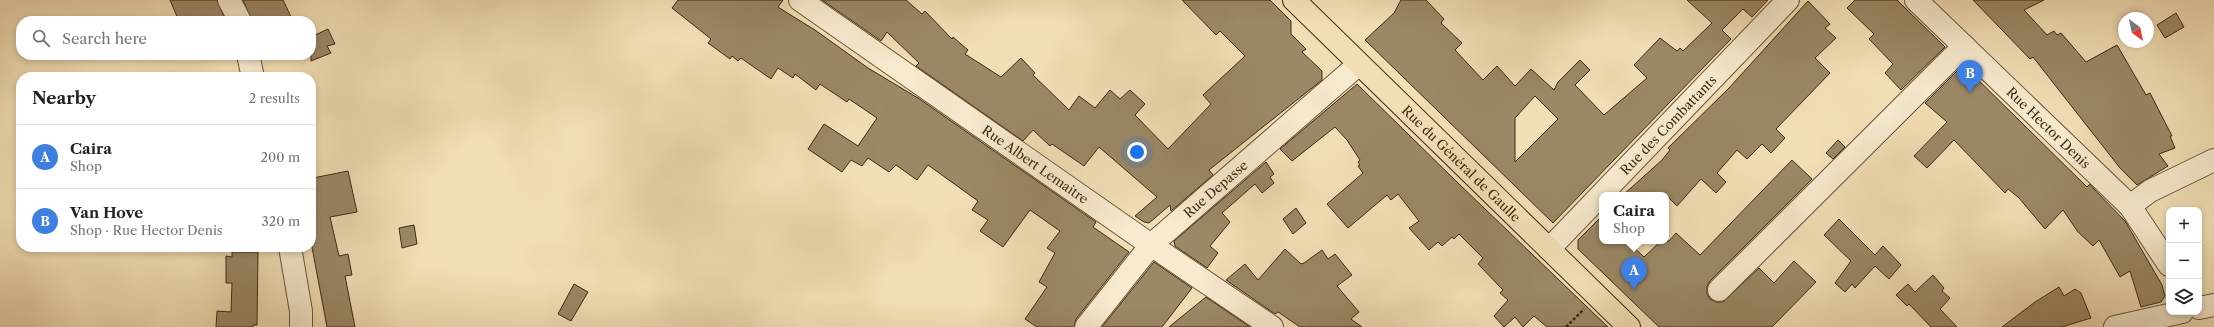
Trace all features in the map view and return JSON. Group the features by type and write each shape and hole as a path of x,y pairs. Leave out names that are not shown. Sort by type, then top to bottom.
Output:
{"main road":[{"name":"Rue du Général de Gaulle","path":"1294,0 1629,327"}],"street":[{"path":"229,0 237,16"},
{"name":"Rue Albert Lemaitre","path":"800,0 1150,245 1272,327"},
{"name":"Rue des Combattants","path":"1604,192 1788,0"},
{"name":"Rue Hector Denis","path":"1916,0 2130,206 2166,260"},
{"path":"1719,290 1964,46"},
{"path":"249,60 253,72"},
{"name":"Rue Depasse","path":"1086,327 1150,245 1359,64"},
{"path":"2130,206 2150,191 2214,160"},
{"name":"Rue des Combattants","path":"1549,249 1599,197"},
{"path":"291,252 301,311 301,327"},
{"path":"2202,307 2214,305"},
{"path":"2115,327 2169,315"}],"path":[{"path":"1566,327 1596,295"}],"building":[{"path":"170,0 217,0 224,16 177,16"},
{"path":"243,0 283,0 291,16 250,16"},
{"path":"678,0 783,0 778,7 815,30 868,68 918,98 1096,222 1093,227 1129,252 1076,319 1074,327 1037,327 1025,319 1047,287 1039,282 1055,253 1047,248 1060,231 1030,210 1003,247 980,231 988,220 972,210 978,201 928,165 917,180 896,165 889,172 868,158 862,166 851,160 842,172 808,149 824,124 858,146 877,118 849,99 847,102 820,84 816,90 795,74 793,78 778,68 771,79 741,58 738,61 732,56 730,59 708,43 711,39 672,8"},
{"path":"822,0 906,0 922,14 925,11 952,39 953,37 968,50 965,54 1001,77 1021,58 1035,73 1033,75 1069,110 1079,96 1095,108 1110,90 1120,99 1130,90 1145,104 1135,115 1168,149 1211,104 1203,95 1245,56 1220,31 1216,35 1182,0 1270,0 1291,21 1291,34 1306,49 1302,52 1322,71 1322,80 1209,170 1213,175 1171,211 1170,205 1149,223 1144,222 1135,216 1157,197 1099,147 1084,166 1052,144 1050,146 1033,130 1023,141 916,66 919,63 887,32 881,41"},
{"path":"1401,0 1426,0 1444,19 1441,23 1462,43 1455,50 1483,80 1497,66 1515,86 1531,69 1554,90 1558,82 1580,60 1590,70 1575,85 1604,115 1647,78 1634,65 1660,38 1677,51 1680,48 1683,51 1712,23 1687,0 1768,0 1752,17 1743,9 1722,30 1731,39 1553,223 1365,40 1394,13","holes":["1535,96 1558,119 1515,162 1515,118"]},
{"path":"1855,0 1897,0 1945,47 1901,90 1885,73 1893,64 1869,39 1874,34 1847,8"},
{"path":"1973,0 2044,0 2024,10 2047,35 2054,31 2057,35 2061,33 2086,62 2117,45 2146,95 2150,93 2172,136 2170,136 2175,148 2159,154 2168,166 2137,185 2120,168 2033,57 2030,59"},
{"path":"1808,1 1830,24 1825,28 1836,38 1815,58 1830,73 1776,129 1785,138 1771,153 1762,144 1747,159 1737,150 1717,173 1726,182 1716,193 1701,179 1677,206 1669,198 1669,192 1626,192 1662,160 1670,150 1668,148 1729,88"},
{"path":"2176,13 2184,27 2165,38 2157,25"},
{"path":"328,29 335,44 327,46 331,53 316,59 316,35"},
{"path":"1963,65 2087,187 2090,184 2125,221 2162,285 2165,296 2161,302 2141,307 2130,271 2120,277 2099,240 2093,246 2078,232 2063,210 2045,229 2019,198 2008,189 2005,193 1954,140 1927,168 1914,156 1947,122 1925,103"},
{"path":"1357,84 1608,327 1547,327 1534,316 1523,327 1515,317 1504,327 1494,316 1508,300 1500,293 1503,290 1478,264 1483,258 1459,234 1454,239 1452,237 1442,246 1438,242 1429,250 1409,228 1419,221 1398,194 1391,200 1387,195 1348,228 1327,204 1363,173 1358,166 1360,165 1358,162 1360,160 1347,140 1335,127 1292,161 1280,149"},
{"path":"1838,140 1845,147 1833,159 1826,153"},
{"path":"1792,160 1812,179 1710,281 1707,287 1707,294 1710,299 1716,302 1723,302 1759,268 1774,283 1794,261 1816,282 1772,327 1659,327 1578,249 1578,240 1599,219 1599,244 1630,244 1644,257 1658,244 1669,244 1669,241 1676,233 1700,255"},
{"path":"1266,162 1274,174 1270,177 1274,183 1262,193 1255,184 1222,213 1230,222 1210,246 1218,253 1207,268 1175,246 1174,241"},
{"path":"348,171 357,212 330,217 339,256 348,254 352,275 345,276 355,327 327,327 313,252 316,252 316,177"},
{"path":"1296,208 1306,223 1293,234 1283,219"},
{"path":"1839,219 1875,255 1883,246 1901,265 1889,279 1875,266 1855,288 1852,284 1845,292 1835,283 1851,261 1824,235"},
{"path":"414,225 417,244 402,248 399,228"},
{"path":"1285,249 1301,264 1322,250 1328,259 1335,254 1352,275 1337,286 1359,312 1351,319 1362,327 1300,327 1278,312 1275,314 1226,280 1245,264 1258,280"},
{"path":"232,252 258,252 257,325 253,325 253,327 216,327 217,311 231,312 232,283 226,283 226,256 232,257"},
{"path":"1154,262 1192,288 1162,327 1102,327"},
{"path":"1933,275 1944,288 1942,291 1950,298 1940,309 1957,327 1931,327 1909,304 1907,306 1896,295 1908,284 1915,292"},
{"path":"574,284 588,292 571,321 558,314"},
{"path":"2059,287 2064,296 2075,289 2081,293 2091,318 2062,327 2002,327 2035,302"},
{"path":"1206,297 1250,327 1169,327"}],"place":[{"name":"Van Hove","path":"1970,93"},
{"name":"Caira","path":"1634,290"}]}
